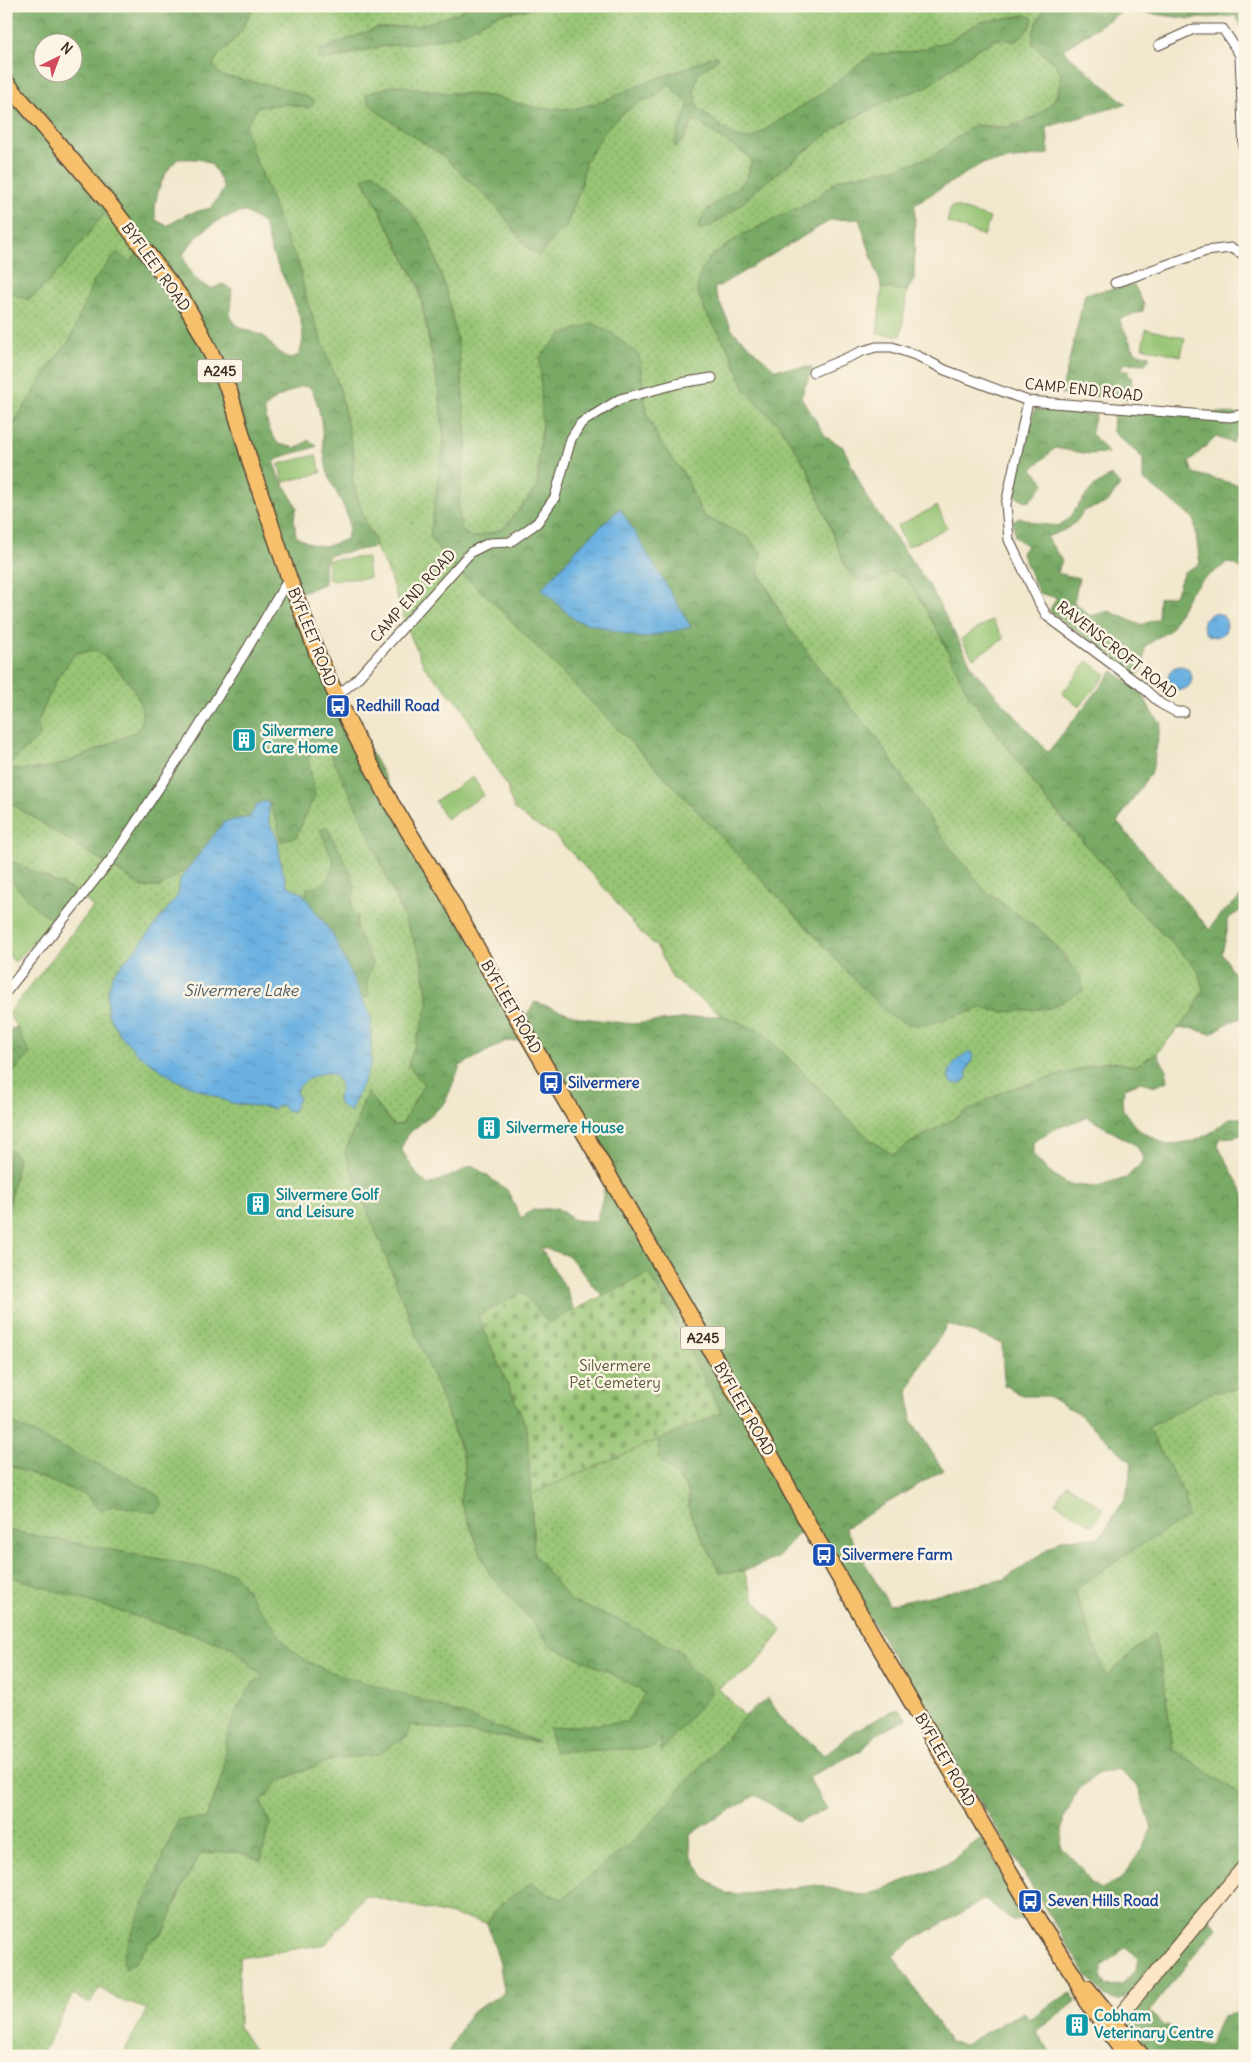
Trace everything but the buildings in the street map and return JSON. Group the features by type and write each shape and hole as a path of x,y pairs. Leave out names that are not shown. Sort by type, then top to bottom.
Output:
{"main road":[{"name":"BYFLEET ROAD","path":"6,82 106,199 183,300 201,332 230,393 251,466 289,578 319,658 336,696 391,803 447,894 1039,1922 1075,1977 1095,1996 1114,2027 1126,2056"},
{"path":"1114,2027 1125,2009 1245,1866"},
{"name":"BYFLEET ROAD","path":"1114,2027 1142,2056"}],"street":[{"path":"1159,45 1194,29 1223,29 1240,55 1245,176"},
{"path":"1115,283 1206,251 1231,248 1245,255"},
{"name":"CAMP END ROAD","path":"814,372 872,348 892,347 918,356 945,370 1028,401 1230,417 1245,414"},
{"name":"CAMP END ROAD","path":"336,696 354,682 470,552 489,543 510,542 537,522 555,497 571,439 581,423 620,399 665,386 712,378"},
{"name":"RAVENSCROFT ROAD","path":"1028,401 1006,504 1009,540 1040,604 1048,616 1140,685 1161,704 1176,712 1184,712"},
{"path":"6,992 113,857 190,741 289,578"}],"green space":[{"path":"6,6 252,6 247,20 239,33 219,54 213,65 221,76 284,89 307,97 315,102 310,108 287,104 258,107 245,127 252,151 283,232 299,264 306,299 340,390 354,456 352,481 367,526 375,540 375,547 330,555 324,562 325,583 307,591 295,592 319,658 521,1023 535,1002 582,1018 632,1024 722,1015 762,1032 871,1140 893,1155 910,1143 1004,1091 1108,1061 1135,1066 1157,1053 1166,1069 1168,1081 1156,1086 1140,1082 1125,1088 1122,1098 1123,1110 1137,1129 1167,1145 1194,1141 1212,1132 1230,1118 1245,1118 1245,1134 1220,1138 1218,1146 1245,1196 1245,1388 1210,1393 1148,1428 1185,1495 1188,1517 1123,1556 1074,1591 1106,1676 1154,1634 1164,1683 1173,1749 1245,1797 1245,1862 1164,1960 1126,1996 1118,2001 1104,1996 1083,1970 911,1689 880,1633 813,1532 797,1534 777,1558 744,1571 720,1573 690,1513 688,1491 679,1478 660,1459 658,1439 720,1413 649,1274 603,1296 569,1256 540,1247 567,1290 574,1310 570,1312 583,1339 478,1317 527,1428 534,1555 571,1601 621,1621 681,1652 692,1671 706,1681 713,1691 661,1751 661,1739 653,1748 554,1752 549,1728 627,1722 645,1693 607,1671 550,1646 530,1619 489,1573 460,1501 465,1469 462,1451 345,1153 367,1092 393,1125 402,1124 424,1084 408,1065 429,1003 421,957 363,821 326,745 316,748 308,759 315,795 296,837 281,841 277,822 267,799 249,819 236,806 235,809 245,821 206,846 192,864 161,887 143,887 6,800 6,435 53,362 70,340 93,282 117,252 130,263 142,247 112,207 91,230 62,268 28,300 6,291","holes":["178,159 203,160 213,166 224,189 211,208 187,214 167,226 156,220 155,204 159,187 172,165","246,212 264,224 272,253 292,296 302,326 302,346 299,355 289,359 277,351 264,336 234,324 230,314 232,289 223,284 211,289 196,279 187,267 183,255 195,239 218,221","302,386 310,387 321,418 325,459 329,477 348,517 349,528 346,539 321,546 309,543 296,536 294,518 297,507 278,475 274,462 284,456 317,446 309,440 297,448 278,444 269,429 264,409 277,398","96,650 123,675 137,696 142,718 139,730 62,764 30,770 13,769 9,764 40,736 38,722 59,675 76,653","521,1024 605,1169 603,1197 596,1221 574,1220 557,1208 533,1210 521,1218 507,1190 472,1165 428,1185 417,1175 401,1149 407,1135 445,1103 460,1066 504,1042 521,1040 514,1029","1087,1117 1137,1146 1144,1160 1126,1178 1097,1187 1070,1185 1050,1173 1033,1155 1033,1142 1052,1130","948,1324 1002,1343 1004,1385 1024,1396 1048,1396 1080,1415 1132,1463 1126,1497 1100,1537 1062,1539 1005,1579 889,1605 845,1528 943,1470 912,1421 908,1391 921,1364","1118,1769 1138,1787 1152,1828 1142,1849 1121,1879 1101,1889 1090,1882 1082,1868 1061,1847 1063,1821 1077,1791 1097,1774","1126,1947 1138,1959 1136,1969 1122,1985 1107,1986 1102,1979 1102,1966"]},
{"path":"252,6 468,6 458,13 418,26 377,28 320,50 331,59 379,47 459,35 499,14 550,6 1045,6 1033,32 1040,52 1055,63 1061,74 1059,89 1053,102 1041,114 1009,127 974,125 933,156 901,167 839,179 813,200 740,236 710,257 701,271 704,309 730,352 745,390 780,426 807,468 848,572 874,582 891,572 905,577 940,635 967,692 1047,802 1105,866 1131,902 1198,970 1203,989 1193,1011 1157,1053 1135,1066 1108,1061 1004,1091 910,1143 893,1155 871,1140 762,1032 722,1015 673,979 657,947 642,934 600,883 553,834 532,823 515,810 509,796 509,789 484,750 462,707 425,668 410,635 386,566 375,547 375,540 367,526 352,481 354,456 340,390 306,299 299,264 283,232 252,151 245,127 258,107 287,104 310,108 308,97 263,84 221,76 213,65 219,54 239,33","holes":["1026,15 1017,40 999,39 977,49 925,88 898,96 842,123 758,188 737,208 707,209 737,189 747,176 751,158 694,120 682,142 675,147 689,103 675,92 672,85 665,87 653,98 641,101 607,127 585,163 581,187 566,227 554,237 539,256 528,248 495,205 442,155 381,114 369,104 366,95 396,85 439,92 491,96 537,108 573,109 604,101 716,55 718,59 698,73 694,91 698,108 734,136 749,140 824,92 871,55 915,51 949,41 980,22","363,178 427,233 448,297 459,350 467,442 459,503 460,530 473,538 503,529 537,487 542,423 639,355 647,414 660,442 686,477 703,516 726,526 766,585 787,625 825,676 877,738 938,832 985,891 1046,935 1069,960 1005,1012 982,1008 956,1015 890,1016 661,773 488,597 449,563 430,536 444,441 439,391 418,286"]},
{"path":"468,6 550,6 499,14 459,35 379,47 324,60 319,58 320,50 377,28 418,26 458,13"},
{"path":"1045,6 1245,6 1245,33 1236,16 1190,19 1124,10 1063,50 1126,104 1047,127 1049,154 981,164 915,204 914,280 907,291 882,288 859,219 831,220 714,289 732,330 774,369 813,367 801,397 826,437 843,447 867,498 929,585 975,672 1048,752 1113,671 1142,693 1152,713 1161,723 1152,771 1117,822 1210,930 1217,918 1245,893 1245,908 1227,919 1227,932 1222,953 1232,971 1245,983 1245,1017 1229,1022 1211,1034 1190,1028 1178,1029 1193,1011 1203,990 1198,970 1131,902 1105,866 1048,802 967,692 940,635 905,577 891,572 874,582 863,583 848,572 807,468 780,426 745,390 730,352 704,309 697,290 701,271 710,258 740,236 813,200 839,179 901,167 933,156 974,125 996,128 1009,127 1037,116 1052,102 1058,94 1061,85 1060,70 1033,44 1033,32"},
{"path":"1026,15 1033,18 1031,26 1017,41 999,39 977,49 925,88 898,96 842,123 758,188 737,208 711,226 699,230 700,221 705,213 744,181 750,171 751,158 694,120 682,142 674,147 689,103 675,92 672,86 665,87 653,98 641,101 622,114 607,128 585,163 581,187 566,227 554,237 539,256 528,248 495,205 442,155 381,114 369,104 366,94 396,85 439,92 491,96 537,108 573,109 604,101 716,55 719,58 698,73 694,91 698,108 734,136 749,140 824,92 871,55 915,51 949,41 980,22"},
{"path":"374,172 390,187 427,233 448,297 459,350 467,442 459,503 461,530 473,538 503,529 537,487 542,423 540,357 561,335 593,323 613,334 639,355 647,414 660,442 686,477 703,516 748,537 761,553 758,573 787,625 825,676 877,738 938,832 985,891 1046,935 1081,977 1083,990 1051,1008 1005,1012 982,1008 925,1025 907,1024 890,1016 661,773 488,597 448,563 430,536 444,441 439,391 419,286 363,178"},
{"path":"953,206 990,218 984,236 947,222 951,207"},
{"path":"112,207 142,247 53,362 6,435 6,291 28,300 95,223"},
{"path":"1134,285 1144,305 1143,311 1119,319 1135,352 1149,356 1149,360 1145,364 1126,363 1121,367 1121,371 1128,371 1128,377 1132,377 1130,399 1061,394 1085,294"},
{"path":"882,288 907,291 901,336 877,334"},
{"path":"1146,329 1185,338 1181,356 1142,347"},
{"path":"1114,408 1245,414 1245,439 1236,435 1233,443 1216,437 1189,462 1193,473 1245,485 1245,572 1234,564 1227,563 1205,578 1190,592 1170,630 1145,646 1144,667 1136,676 1049,611 1057,598 1039,593 1021,552 1027,546 1015,537 1013,522 1020,517 1038,524 1060,526 1092,488 1111,475 1120,485 1107,503 1083,511 1072,525 1047,537 1062,561 1057,573 1079,578 1074,602 1090,616 1109,611 1140,625 1158,619 1159,598 1175,595 1184,572 1200,564 1194,519 1143,479 1143,458 1113,432"},
{"path":"1035,409 1096,415 1091,433 1108,453 1089,454 1055,448 1032,469 1045,483 1029,502 1014,496"},
{"path":"316,455 321,473 283,482 279,464"},
{"path":"937,506 947,528 907,547 897,526"},
{"path":"367,557 369,578 329,580 327,560"},
{"path":"992,620 1004,639 973,658 961,639"},
{"path":"96,650 123,675 137,696 142,718 139,730 73,760 53,766 35,770 19,770 8,764 40,736 38,722 59,675 76,653"},
{"path":"1088,661 1106,675 1079,707 1062,693"},
{"path":"326,734 421,957 436,1053 427,1101 406,1124 394,1125 367,1093 436,1382 464,1460 465,1469 460,1501 489,1573 555,1644 659,1687 662,1726 661,1750 713,1690 569,1605 534,1555 531,1494 658,1439 660,1459 679,1478 688,1491 690,1514 720,1572 744,1571 753,1598 782,1631 752,1669 718,1688 745,1716 638,1837 562,1899 548,1894 532,1883 500,1905 487,1923 365,1895 326,1944 239,1958 239,2027 258,2056 122,2056 147,2009 117,1999 100,1988 90,2003 73,1994 41,2056 6,2056 6,1575 232,1647 264,1678 239,1706 227,1735 223,1775 206,1819 135,1963 150,1941 165,1931 182,1887 201,1853 239,1852 261,1860 270,1824 261,1802 280,1780 331,1760 379,1754 410,1725 535,1741 330,1672 306,1661 288,1647 233,1573 6,1530 6,1080 30,1054 17,1027 8,1014 93,907 75,891 6,859 6,800 143,887 161,887 246,794"},
{"path":"473,777 484,795 446,819 435,801"},
{"path":"327,827 351,874 355,887 351,906 357,916 356,929 373,964 367,979 369,995 353,1008 304,902 307,889 318,886 325,881 334,862 320,830"},
{"path":"6,859 78,894 54,921 36,908 6,875"},
{"path":"6,875 36,908 54,921 15,962 6,954"},
{"path":"17,1027 30,1054 6,1080 6,1031"},
{"path":"7,1148 13,1151 18,1160 6,1223"},
{"name":"Silvermere Pet Cemetery","path":"649,1273 721,1413 531,1494 527,1428 478,1316 522,1292 548,1323"},
{"path":"1245,1388 1245,1797 1173,1749 1164,1683 1154,1634 1106,1676 1074,1590 1123,1556 1185,1495 1148,1428 1210,1393"},
{"path":"6,1416 14,1424 157,1494 163,1505 156,1513 114,1505 104,1510 94,1505 88,1496 6,1464"},
{"path":"1067,1484 1104,1509 1092,1526 1055,1502"},
{"path":"6,1530 234,1573 288,1647 306,1661 330,1672 410,1696 539,1742 410,1725 407,1737 378,1754 331,1760 280,1780 261,1802 270,1824 261,1861 239,1852 201,1853 182,1887 165,1931 150,1941 135,1963 125,1969 123,1956 178,1820 206,1819 223,1775 227,1735 239,1706 252,1684 264,1678 232,1647 6,1575"},
{"path":"768,1698 786,1725 806,1738 824,1755 856,1730 897,1708 907,1719 877,1734 862,1750 808,1777 827,1809 798,1822 756,1795 690,1834 691,1855 705,1879 726,1893 746,1894 816,1885 865,1896 947,1864 981,1838 1028,1916 1026,1921 1012,1920 985,1899 927,1932 893,1955 949,2042 965,2044 1023,2012 1029,2019 1070,1992 1077,2001 1036,2031 1053,2056 446,2056 470,2013 504,1993 500,1964 487,1923 500,1905 532,1882 548,1894 562,1899 638,1837 745,1716"},
{"path":"1208,1918 1217,1927 1149,2012 1165,2026 1169,2025 1174,2029 1172,2034 1191,2042 1209,2045 1222,2016 1245,2012 1245,2056 1155,2056 1130,2027 1137,2001"}],"water":[{"path":"620,508 691,627 642,638 575,620 542,589 578,548"},
{"path":"1215,613 1224,616 1227,625 1224,634 1215,637 1206,634 1203,625 1206,616"},
{"path":"1180,666 1189,669 1192,678 1189,687 1180,690 1171,687 1168,678 1171,669"},
{"name":"Silvermere Lake","path":"263,801 269,803 269,822 278,840 280,859 287,885 302,893 333,935 371,1018 371,1064 350,1112 340,1105 338,1100 340,1087 337,1078 332,1074 325,1073 318,1074 300,1086 296,1091 299,1099 293,1111 285,1110 282,1105 274,1109 231,1103 176,1080 138,1054 118,1032 107,1012 108,991 114,973 141,943 178,895 180,879 224,822 250,817 256,806"},
{"path":"969,1052 972,1053 973,1058 967,1071 967,1078 961,1084 953,1084 949,1080 952,1067"}],"place":[{"name":"Redhill Road","path":"338,706"},
{"name":"Silvermere Care Home","path":"244,740"},
{"name":"Silvermere","path":"551,1083"},
{"name":"Silvermere House","path":"489,1128"},
{"name":"Silvermere Golf and Leisure","path":"258,1204"},
{"name":"Silvermere Farm","path":"824,1555"},
{"name":"Seven Hills Road","path":"1030,1901"},
{"name":"Cobham Veterinary Centre","path":"1077,2025"}]}
